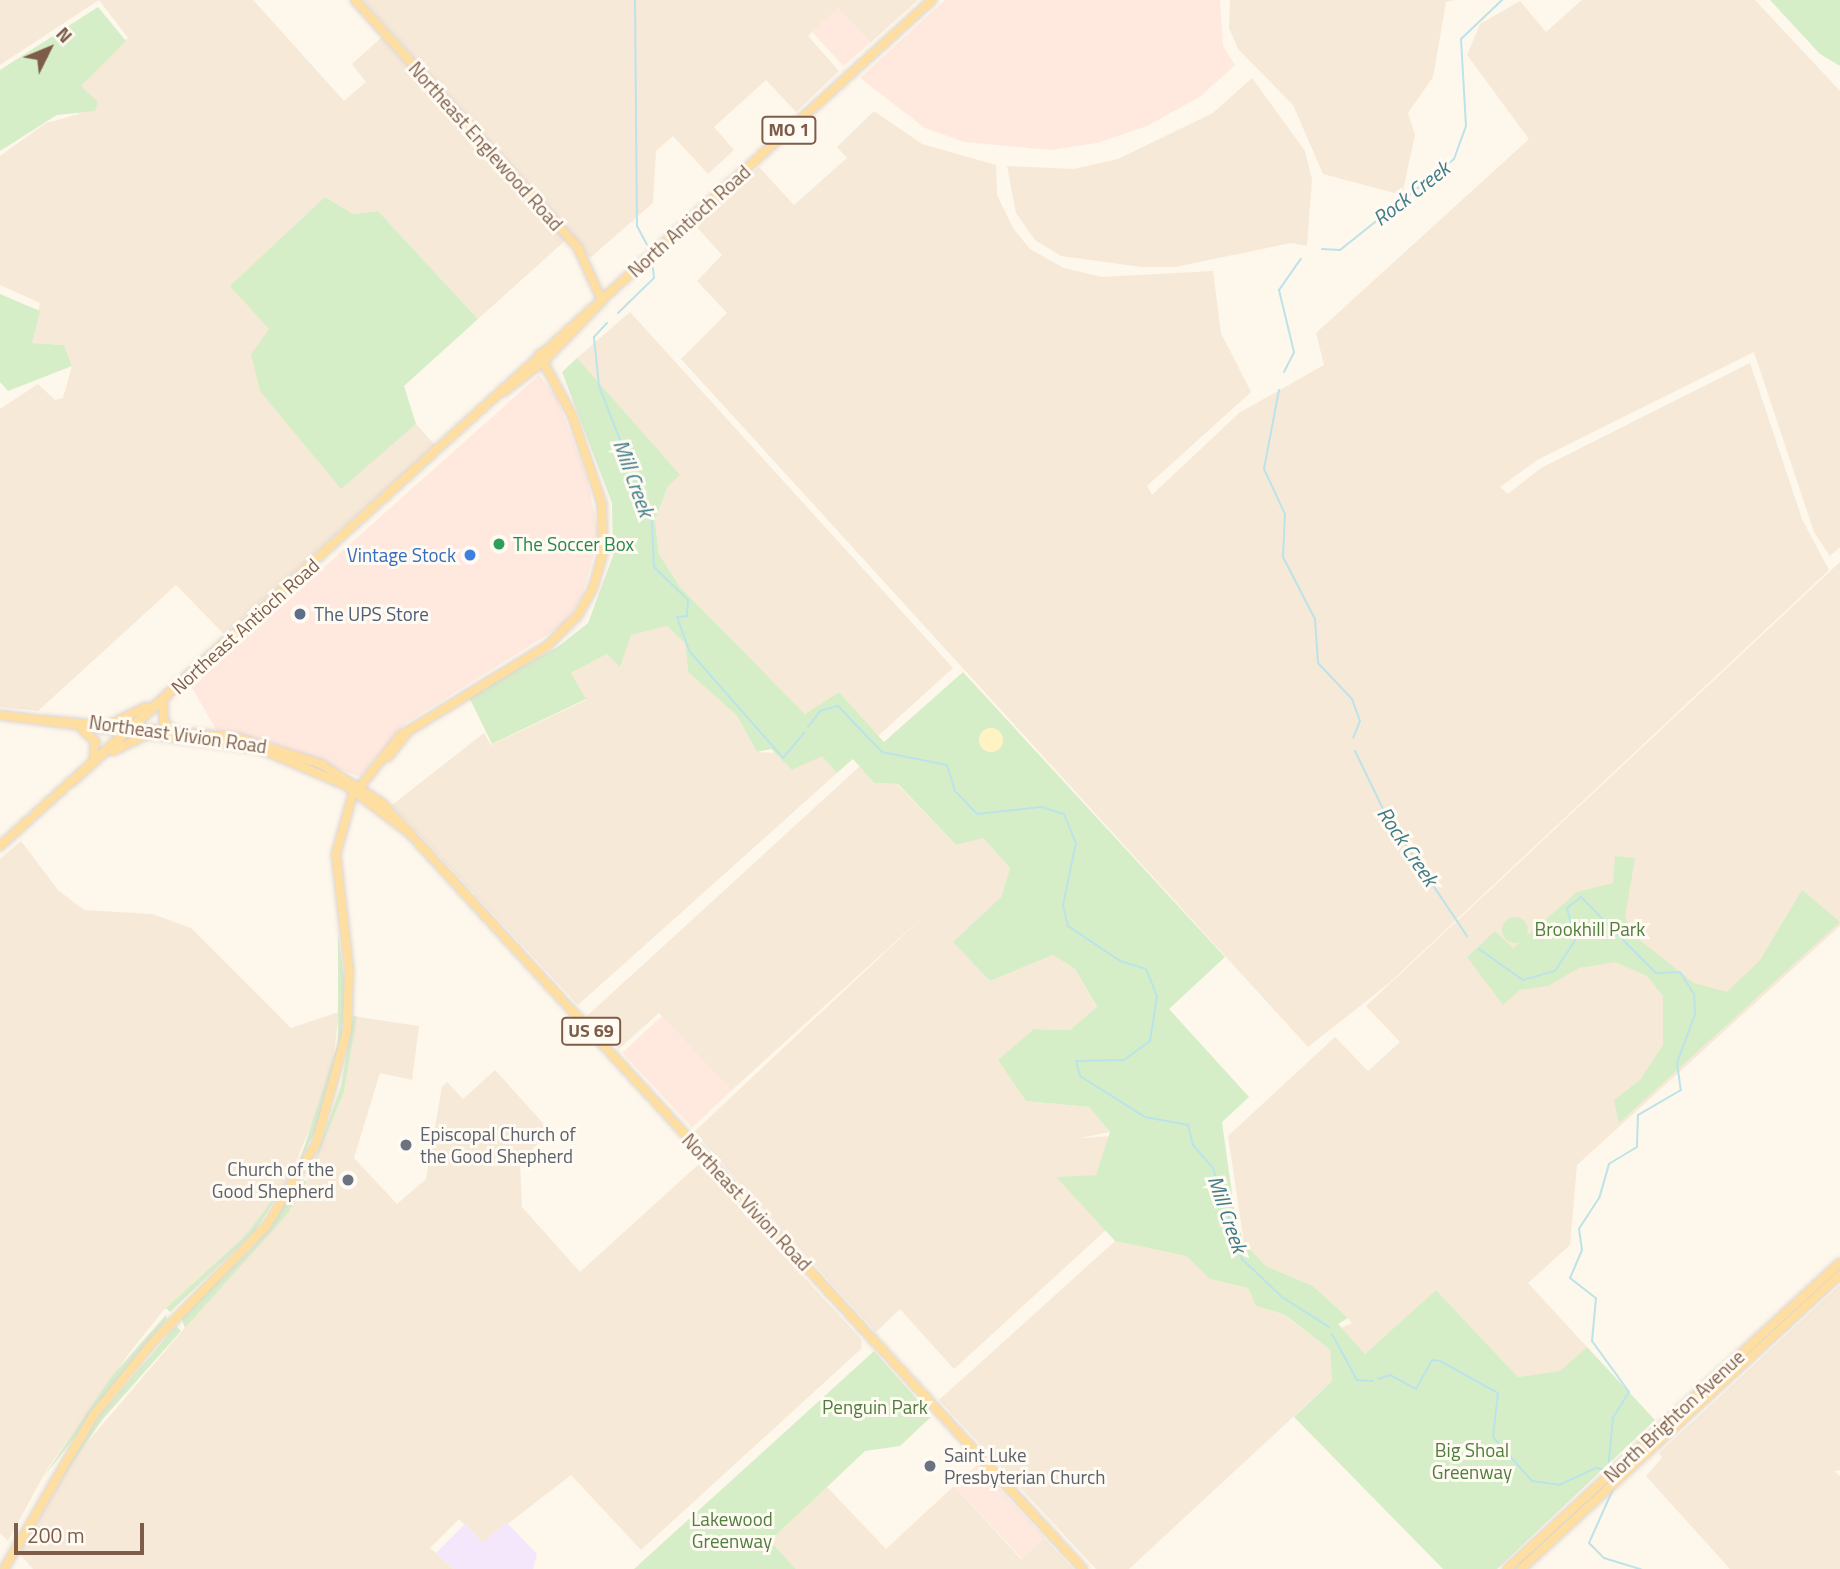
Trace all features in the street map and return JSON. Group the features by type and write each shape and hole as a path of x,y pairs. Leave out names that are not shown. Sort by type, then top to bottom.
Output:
{"main road":[{"name":"Northeast Englewood Road","path":"355,0 578,248 602,301"},
{"name":"North Antioch Road","path":"339,542 932,0"},
{"path":"587,310 596,284"},
{"name":"North Antioch Road","path":"541,358 587,310 602,301"},
{"path":"4,1569 93,1416 153,1342 259,1234 317,1144 338,1084 349,1013 340,872 340,825 360,790 408,731 555,639 578,615 598,575 605,531 599,492 572,415 541,358"},
{"name":"Northeast Antioch Road","path":"149,706 169,695 339,542"},
{"name":"MO 1","path":"163,704 169,695"},
{"path":"163,704 164,722 173,731"},
{"name":"Northeast Antioch Road","path":"129,730 163,704"},
{"path":"110,724 149,706"},
{"name":"MO 1","path":"0,846 72,781 110,752 149,706"},
{"name":"Northeast Vivion Road","path":"0,715 110,724 146,735 261,749 360,790"},
{"name":"Northeast Vivion Road","path":"43,720 72,726 173,731 278,748 360,790 411,834 1083,1569"},
{"path":"72,726 91,734 93,757"},
{"name":"MO 1","path":"72,781 93,757 129,730"},
{"path":"110,752 146,735"},
{"name":"North Brighton Avenue","path":"1507,1569 1840,1263"},
{"name":"North Brighton Avenue","path":"1521,1569 1840,1275"}],"shaded area":[{"path":"0,0 99,0 0,65"},
{"path":"99,0 253,0 344,101 366,82 352,64 382,37 567,239 478,319 378,211 353,214 325,197 269,329 341,488 416,424 435,445 224,634 176,585 38,711 0,707 0,409 38,384 55,400 63,398 72,366 64,345 31,343 40,303 0,285 0,156 46,123 79,114 78,85 128,38"},
{"path":"363,0 918,0 870,43 838,8 808,36 839,71 796,112 766,80 714,127 734,150 708,174 673,136 656,151 653,203 590,258"},
{"path":"945,0 1220,0 1223,46 1235,65 1201,96 1147,126 1097,143 1051,150 964,142 925,128 860,78"},
{"path":"1230,0 1455,0 1446,2 1433,77 1408,113 1415,135 1402,195 1323,174 1293,105 1238,49 1229,28"},
{"path":"1582,0 1755,0 1840,91 1840,547 1830,556 1814,532 1754,352 1539,459 1500,487 1508,494 1541,468 1750,363 1802,519 1829,570 1388,984 1308,1047 681,359 727,313 697,281 722,255 695,225 759,167 794,205 847,158 837,147 874,111 922,144 996,165 997,195 1013,228 1030,249 1064,268 1102,277 1213,271 1221,333 1251,392 1147,486 1152,495 1239,413 1324,365 1316,333 1529,139 1467,55 1480,24 1520,1 1546,32"},
{"path":"838,8 869,43 843,66 812,31"},
{"path":"1252,78 1305,151 1312,179 1307,246 1291,243 1175,267 1142,267 1061,256 1035,240 1016,213 1007,166 1074,169 1118,159 1213,113"},
{"path":"630,312 953,668 878,736 839,692 805,714 680,587 659,554 655,520 668,486 577,358"},
{"path":"539,375 557,398 587,478 599,537 582,596 563,625 406,723 360,777 264,740 218,733 191,686"},
{"path":"1840,562 1840,926 1577,1165 1570,1245 1528,1283 1587,1347 1560,1372 1518,1377 1436,1290 1365,1355 1341,1328 1352,1323 1348,1318 1313,1286 1266,1266 1244,1243 1228,1136 1335,1037 1368,1071 1400,1042 1366,1006"},
{"path":"667,626 685,643 688,672 737,716 757,752 822,755 837,773 578,1005 392,805 484,733 491,745 586,700 571,673 607,654 620,666 630,635"},
{"path":"860,766 874,783 897,784 956,845 982,837 1010,868 1001,897 954,942 990,981 1053,955 1075,969 1097,1008 1070,1030 1034,1029 1026,1101 1089,1107 1110,1132 1080,1138 1112,1136 1096,1175 1057,1178 1106,1230 954,1369 900,1309 876,1332 694,1132 927,913 731,1091 659,1013 619,1049 587,1016"},
{"path":"21,841 58,890 84,910 152,914 191,928 291,1028 339,1012 330,1082 289,1177 245,1236 163,1311 130,1352 46,1471 8,1541 0,1533 0,859"},
{"path":"662,1016 732,1091 692,1127 623,1053"},
{"path":"357,1017 419,1026 412,1080 380,1073 354,1158 397,1204 426,1179 442,1087 447,1082 463,1099 495,1070 551,1132 520,1161 522,1207 580,1272 699,1164 861,1339 862,1348 641,1550 571,1475 483,1543 459,1519 430,1548 454,1569 33,1569 19,1553 73,1459 304,1188 344,1092"},
{"path":"1115,1241 1186,1256 1210,1279 1248,1288 1256,1306 1284,1315 1330,1350 1332,1381 1129,1569 1096,1569 939,1400"},
{"path":"1840,1285 1840,1470 1834,1471 1840,1476 1840,1569 1730,1569 1646,1476 1662,1458 1659,1453"},
{"path":"977,1465 1045,1537 1022,1559 954,1486"},
{"path":"954,1486 1021,1559 1044,1538 1073,1569 796,1569 770,1541 827,1487 886,1549"},
{"path":"506,1522 537,1554 533,1569 454,1569 436,1553 465,1524 483,1543"}],"green space":[{"path":"1770,0 1840,0 1840,66 1820,54"},
{"path":"98,7 126,41 81,86 98,102 95,111 57,115 0,151 0,70"},
{"path":"325,197 353,214 378,211 478,319 404,386 416,424 341,489 260,391 251,354 269,329 230,286"},
{"path":"0,294 40,311 32,343 64,345 72,366 8,391 0,382"},
{"name":"Big Shoal Greenway","path":"577,358 680,475 668,486 655,520 659,554 680,587 805,714 839,692 884,742 963,672 1225,957 1169,1009 1249,1097 1222,1122 1235,1215 1244,1243 1266,1266 1313,1286 1348,1318 1338,1324 1365,1354 1436,1290 1518,1377 1560,1371 1587,1347 1655,1420 1497,1569 1443,1569 1294,1417 1332,1381 1330,1350 1285,1315 1256,1306 1248,1288 1210,1279 1186,1256 1115,1241 1056,1177 1096,1175 1110,1132 1089,1107 1026,1101 998,1060 1034,1029 1070,1030 1097,1007 1075,969 1053,955 990,981 953,942 1001,897 1010,868 983,838 956,845 898,784 874,783 853,759 837,773 822,756 792,770 771,749 757,752 737,716 688,672 685,643 667,626 631,635 620,667 607,654 571,673 586,699 492,744 468,695 559,646 588,623 613,556 612,503 562,372"},
{"name":"Brookhill Park","path":"1615,856 1635,858 1625,917 1636,937 1694,983 1727,992 1760,960 1802,890 1840,922 1619,1123 1614,1100 1640,1080 1663,1045 1663,996 1647,976 1615,962 1579,968 1548,986 1520,990 1503,1005 1467,957 1495,931 1513,948 1577,892 1613,883"},
{"path":"1515,917 1524,921 1528,930 1524,939 1515,943 1506,939 1502,930 1506,921"},
{"path":"338,934 345,983 341,1045 320,1120 297,1169 338,1043"},
{"path":"353,1016 388,1022 357,1017 344,1092 309,1177 341,1086"},
{"path":"293,1172 255,1231 170,1312 166,1308 245,1236"},
{"path":"302,1180 307,1181 288,1213 185,1328 181,1317 255,1245"},
{"path":"166,1315 167,1319 42,1479 111,1377"},
{"path":"176,1326 181,1331 102,1420 55,1488 98,1417"},
{"name":"Lakewood Greenway","path":"874,1351 932,1416 900,1446 865,1451 770,1541 796,1569 634,1569"}],"sand":[{"path":"991,728 999,732 1003,740 999,748 991,752 983,748 979,740 983,732"}],"waterway":[{"name":"Mill Creek","path":"635,0 637,226 647,245"},
{"name":"Rock Creek","path":"1322,249 1340,250 1454,159 1466,126 1461,39 1502,0"},
{"name":"Rock Creek","path":"1284,372 1294,352 1279,290 1301,259"},
{"name":"Mill Creek","path":"618,313 654,278 653,268"},
{"name":"Mill Creek","path":"607,323 594,337 599,386 652,522 654,567 688,600 687,616 677,617 690,652 783,758 804,733"},
{"name":"Rock Creek","path":"1279,390 1264,469 1285,514 1283,557 1315,619 1318,663 1352,699 1360,721 1353,738"},
{"name":"Mill Creek","path":"808,727 820,711 838,706 882,752 947,765 955,791 977,814 1041,807 1064,814 1076,843 1063,905 1068,926 1120,961 1146,969 1157,996 1150,1041 1124,1060 1076,1061 1080,1076 1145,1117 1188,1125 1193,1145 1213,1168 1242,1259 1282,1297 1329,1327"},
{"name":"Rock Creek","path":"1355,751 1386,815 1467,936"},
{"name":"Rock Creek","path":"1479,949 1523,980 1555,971 1575,940 1567,908 1581,897 1656,973 1680,972 1694,994 1695,1014 1677,1063 1681,1090 1638,1115 1637,1147 1609,1164 1599,1198 1579,1229 1582,1250 1570,1278 1596,1298 1592,1341 1629,1392 1613,1418 1608,1470"},
{"name":"Mill Creek","path":"1332,1334 1357,1380 1373,1381"},
{"name":"Mill Creek","path":"1378,1379 1390,1375 1416,1389 1432,1360 1440,1361 1498,1393 1493,1437 1532,1481 1559,1485 1596,1468 1607,1470"},
{"name":"Mill Creek","path":"1614,1487 1589,1543 1604,1558 1641,1569"}],"place":[{"name":"The Soccer Box","path":"499,544"},
{"name":"Vintage Stock","path":"470,555"},
{"name":"The UPS Store","path":"300,614"},
{"name":"Episcopal Church of the Good Shepherd","path":"406,1145"},
{"name":"Church of the Good Shepherd","path":"348,1180"},
{"name":"Saint Luke Presbyterian Church","path":"930,1466"}],"park label":[{"name":"Penguin Park","path":"875,1407"}]}
